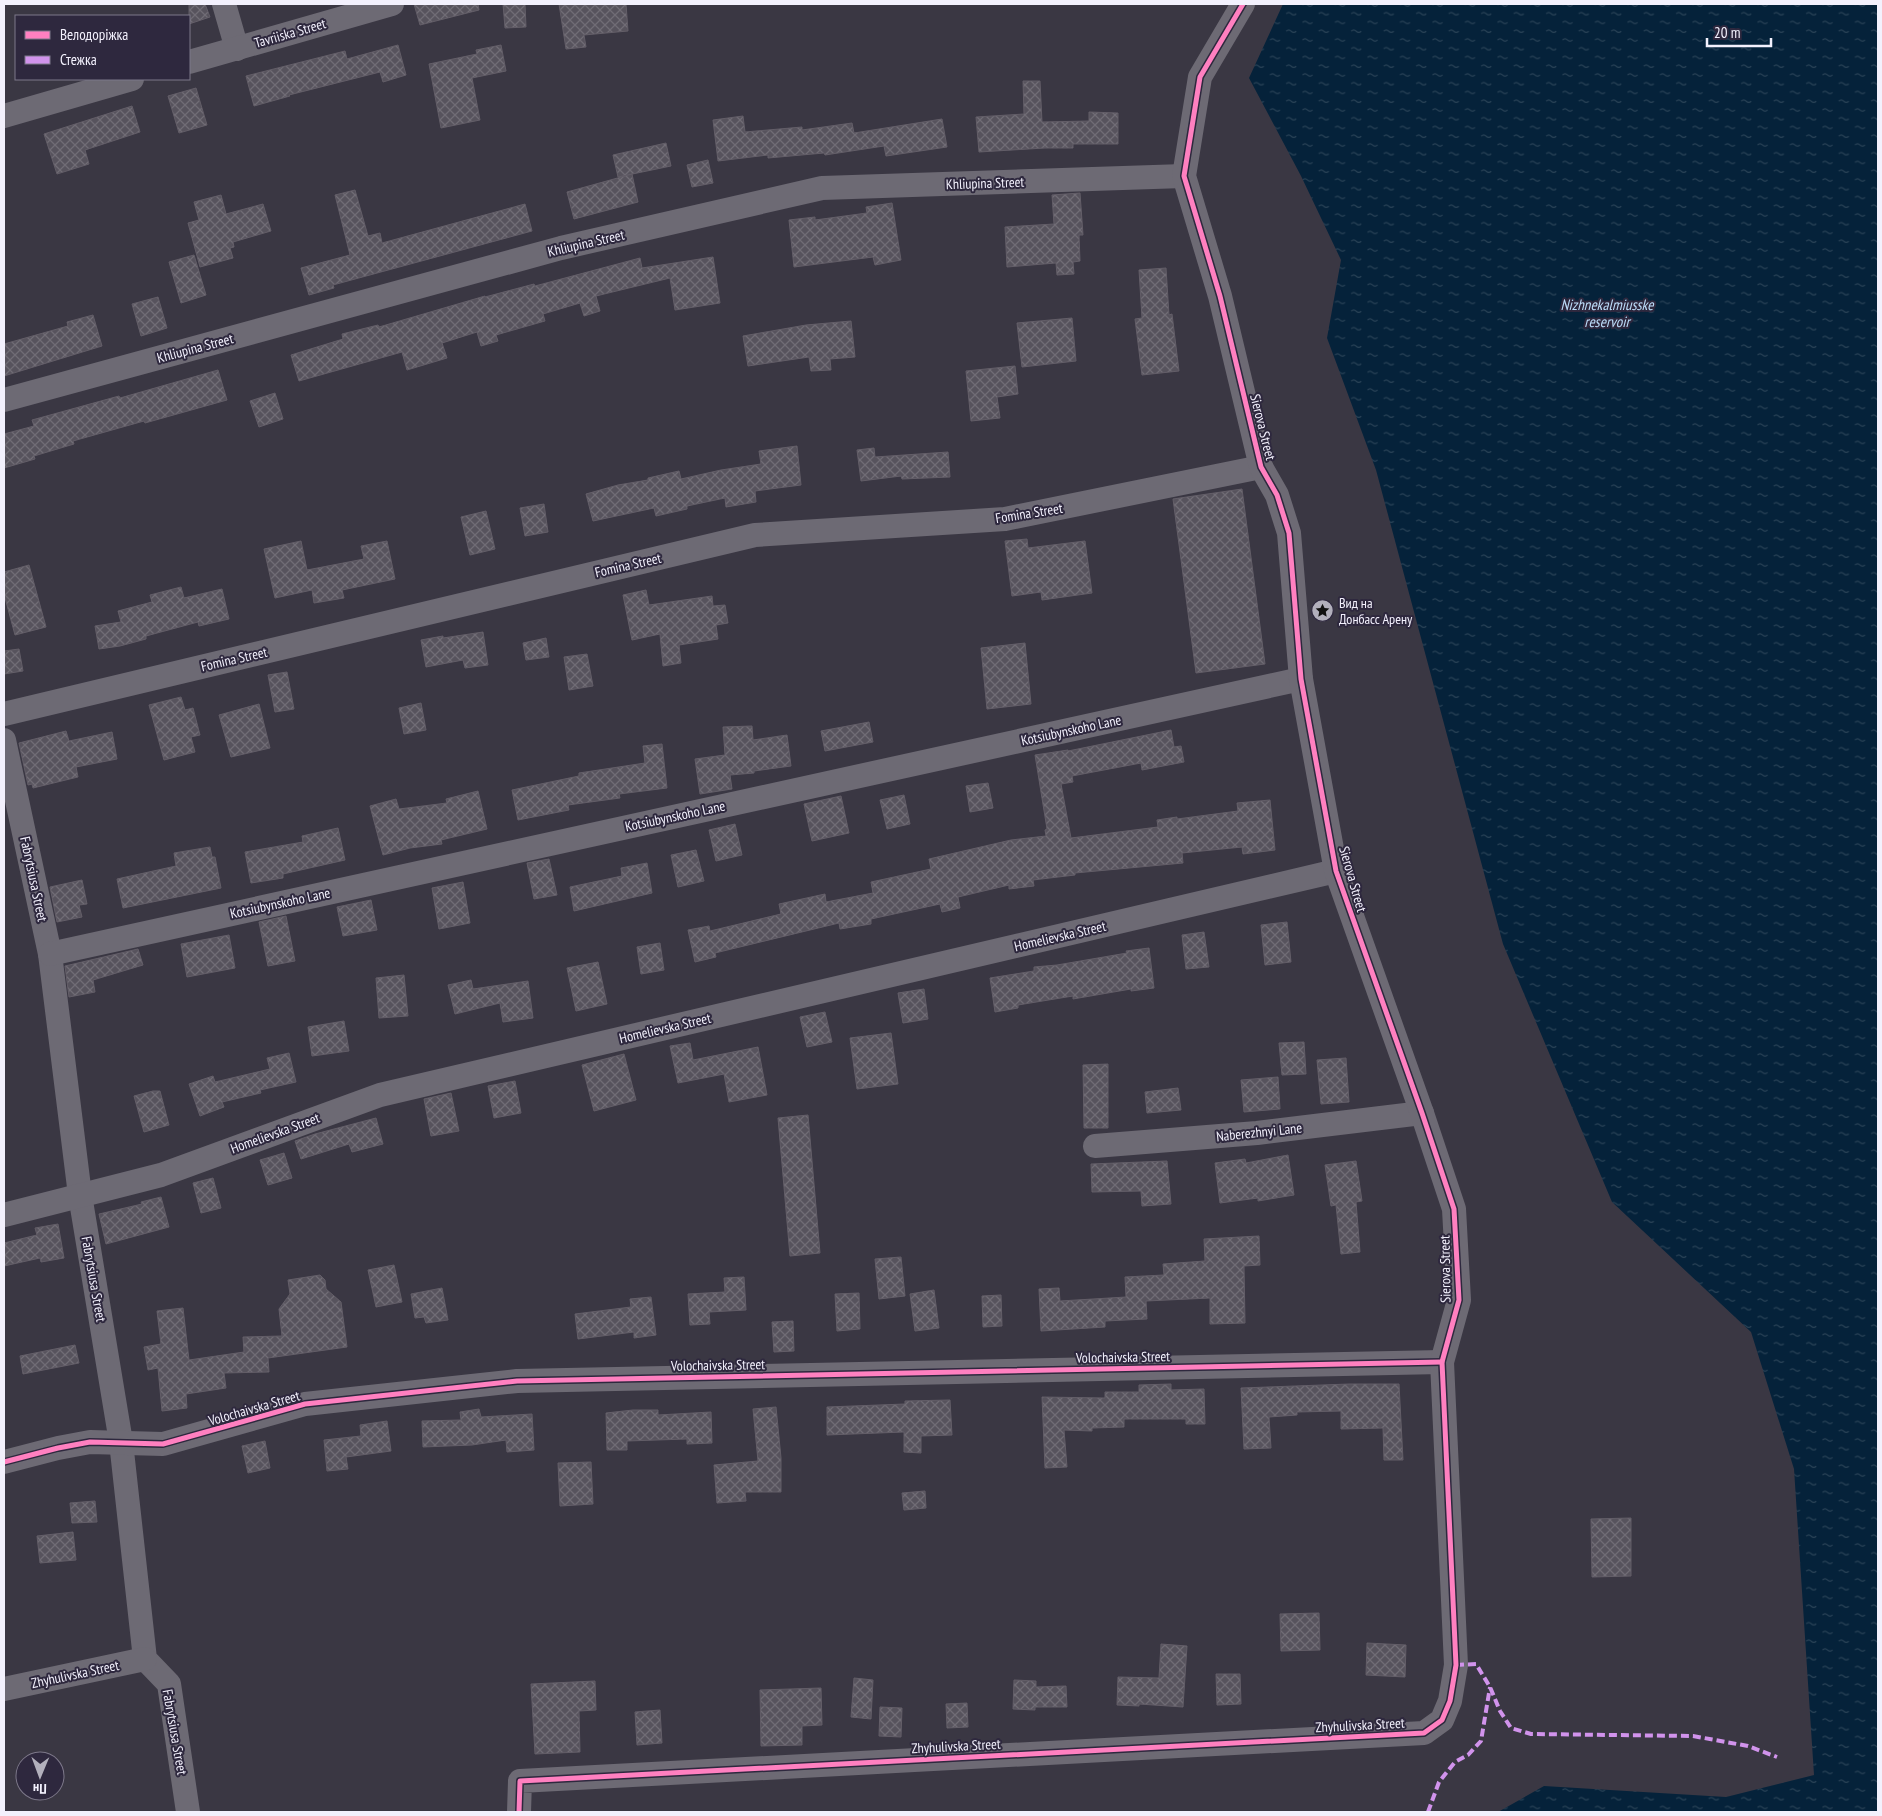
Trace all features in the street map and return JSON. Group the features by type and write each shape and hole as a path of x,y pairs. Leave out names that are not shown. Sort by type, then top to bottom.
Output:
{"street":[{"path":"224,4 237,48"},
{"name":"Tavriiska Street","path":"190,62 392,4"},
{"name":"Sierova Street","path":"1243,4 1200,77 1184,176 1220,296 1261,467 1277,495 1289,533 1301,679 1336,871 1422,1113 1454,1210 1459,1300 1442,1362 1456,1665 1450,1701 1442,1720 1424,1733"},
{"path":"4,116 129,80"},
{"name":"Khliupina Street","path":"4,400 561,248 822,188 1184,176"},
{"name":"Fomina Street","path":"4,714 755,535 1005,519 1261,467"},
{"name":"Kotsiubynskoho Lane","path":"50,954 1301,679"},
{"name":"Fabrytsiusa Street","path":"4,740 50,954 80,1195 121,1442 145,1659 169,1684 188,1812"},
{"name":"Homelievska Street","path":"4,1215 161,1175 380,1094 1336,871"},
{"name":"Naberezhnyi Lane","path":"1095,1146 1257,1133 1422,1113"},
{"name":"Volochaivska Street","path":"4,1462 90,1442 163,1444 305,1404 517,1381 1442,1362"},
{"name":"Zhyhulivska Street","path":"4,1689 145,1659"},
{"name":"Zhyhulivska Street","path":"519,1812 520,1781 1424,1733"}],"water":[{"name":"Nizhnekalmiusske reservoir","path":"1283,4 1878,4 1878,1812 1498,1812 1544,1786 1726,1797 1814,1775 1794,1469 1751,1332 1612,1202 1503,944 1376,470 1327,338 1341,260 1301,176 1249,78"}],"building":[{"path":"189,4 205,4 210,17 190,24"},
{"path":"414,4 478,4 479,10 420,25"},
{"path":"503,4 525,4 526,27 505,28"},
{"path":"559,4 626,4 628,31 584,35 586,47 566,49"},
{"path":"398,45 406,75 383,82 380,72 289,95 254,106 246,76 345,51 347,59"},
{"path":"501,45 506,71 472,78 480,120 441,128 429,64 477,54 476,50"},
{"path":"1023,81 1040,81 1042,122 1089,121 1089,112 1118,113 1118,144 1073,144 1073,148 979,152 976,117 1024,114"},
{"path":"196,88 207,125 179,133 168,96"},
{"path":"132,106 140,132 85,150 89,164 57,174 44,134"},
{"path":"743,116 745,132 802,127 802,130 852,123 854,133 942,119 947,147 886,156 884,146 825,155 824,153 768,158 768,155 718,161 713,120"},
{"path":"666,143 671,166 618,177 613,155"},
{"path":"708,160 713,183 692,187 687,165"},
{"path":"632,174 638,202 574,219 567,192"},
{"path":"355,190 368,236 380,233 382,243 525,204 532,231 333,285 334,288 309,295 301,268 350,255 335,195"},
{"path":"1080,193 1083,235 1079,235 1080,261 1073,262 1074,274 1057,275 1056,263 1007,267 1005,227 1054,224 1052,195"},
{"path":"221,195 226,214 263,204 271,231 233,242 234,247 230,248 233,258 200,267 188,223 199,220 194,202"},
{"path":"892,203 901,260 875,265 873,257 794,267 789,220 815,217 815,220 867,213 866,207"},
{"path":"194,255 206,295 181,303 169,262"},
{"path":"713,257 720,303 675,310 670,278 596,296 600,311 584,316 580,303 543,314 545,321 496,335 498,341 481,346 477,332 442,343 447,358 407,370 402,352 299,381 291,355 343,339 342,334 378,325 379,327 485,296 534,284 535,286 640,258 642,268"},
{"path":"1166,268 1169,315 1172,314 1179,371 1142,375 1135,319 1142,318 1139,270"},
{"path":"158,297 167,328 141,336 132,304"},
{"path":"93,315 102,346 4,376 4,344 68,326 67,322"},
{"path":"1072,318 1076,361 1022,367 1017,323"},
{"path":"851,321 855,357 830,359 831,370 811,371 809,357 748,366 743,336 806,325"},
{"path":"1015,366 1018,394 997,397 1000,418 971,421 966,371"},
{"path":"218,370 227,400 73,441 74,444 34,456 35,459 4,468 4,434 34,426 32,420 119,396 120,398"},
{"path":"275,393 283,419 259,427 250,401"},
{"path":"797,446 801,485 755,491 756,502 726,507 725,498 687,506 687,509 656,516 654,508 593,521 586,494 679,471 681,479 761,464 759,451"},
{"path":"874,448 875,457 948,452 950,477 902,479 901,476 861,481 857,450"},
{"path":"1242,489 1265,664 1196,673 1173,499"},
{"path":"544,504 548,532 525,536 520,508"},
{"path":"486,511 495,549 470,555 461,517"},
{"path":"1027,539 1028,548 1085,541 1092,593 1042,600 1041,592 1012,596 1005,541"},
{"path":"301,541 307,570 364,559 361,546 387,541 395,579 342,590 344,598 314,603 312,590 275,598 264,549"},
{"path":"29,565 46,627 15,635 4,594 4,572"},
{"path":"181,587 184,598 222,589 229,619 199,626 198,622 146,636 146,639 99,649 95,626 121,622 118,611 152,602 150,595"},
{"path":"646,590 649,605 712,596 713,606 725,605 728,623 716,625 718,639 679,645 681,663 663,666 660,634 632,640 623,595"},
{"path":"483,632 488,665 465,668 463,660 426,667 421,640"},
{"path":"546,638 549,657 526,660 523,643"},
{"path":"1025,643 1031,704 987,709 981,648"},
{"path":"19,649 23,671 4,674 4,651"},
{"path":"587,654 593,686 569,690 564,657"},
{"path":"287,672 294,709 275,712 268,675"},
{"path":"181,697 185,710 193,708 200,735 191,737 195,752 164,760 149,705"},
{"path":"421,703 426,730 404,734 399,708"},
{"path":"259,704 270,748 231,757 219,715"},
{"path":"869,722 873,742 825,751 821,731"},
{"path":"752,726 753,740 787,735 791,766 754,771 754,773 730,775 732,789 700,794 695,759 725,755 723,727"},
{"path":"1171,730 1174,747 1181,746 1184,762 1142,770 1141,763 1072,776 1073,782 1061,784 1071,838 1158,827 1157,820 1238,811 1237,803 1270,800 1275,850 1243,854 1242,847 1182,853 1183,863 1075,873 1075,875 1033,880 1034,886 1009,889 1009,885 958,897 960,908 942,912 940,904 871,919 871,924 840,929 839,923 715,953 716,957 695,962 688,930 709,926 710,931 781,914 779,904 825,894 826,902 873,893 871,882 931,869 929,859 1011,840 1046,836 1045,830 1047,829 1035,755 1068,751"},
{"path":"66,731 69,741 112,732 117,759 76,767 78,777 33,788 32,784 28,785 19,743"},
{"path":"662,744 667,788 619,794 620,798 568,805 569,810 518,820 512,790 579,776 579,773 645,763 643,746"},
{"path":"988,783 993,808 970,812 966,786"},
{"path":"478,791 487,829 441,840 442,844 410,848 383,855 370,806 396,799 399,809 447,803 446,799"},
{"path":"904,795 910,824 887,829 880,800"},
{"path":"841,796 849,833 812,841 804,804"},
{"path":"735,824 742,855 716,861 709,830"},
{"path":"338,828 345,860 283,874 283,878 251,883 245,852 303,842 302,836"},
{"path":"210,847 212,857 215,857 221,888 123,908 117,879 176,866 174,853"},
{"path":"696,850 704,881 678,887 671,855"},
{"path":"549,859 557,895 534,899 527,863"},
{"path":"647,863 652,893 574,911 570,887 622,876 621,868"},
{"path":"82,880 87,904 79,905 82,917 57,922 50,887"},
{"path":"463,882 470,923 439,929 432,888"},
{"path":"371,900 377,930 343,936 337,907"},
{"path":"286,916 295,961 268,966 259,922"},
{"path":"1287,922 1291,962 1265,965 1261,925"},
{"path":"1204,932 1209,967 1186,969 1182,935"},
{"path":"229,935 235,968 187,977 181,944"},
{"path":"660,943 664,970 641,974 637,947"},
{"path":"1149,948 1154,988 1131,991 1131,989 1073,999 1073,996 1018,1005 1018,1008 995,1012 990,978 1034,971 1034,967 1057,965"},
{"path":"138,949 143,965 93,980 95,992 69,997 65,966"},
{"path":"598,962 607,1004 576,1011 567,968"},
{"path":"404,975 408,1016 379,1018 376,978"},
{"path":"471,980 473,989 528,981 533,1018 503,1022 500,1003 455,1014 448,985"},
{"path":"924,989 928,1019 903,1023 898,993"},
{"path":"825,1012 832,1042 807,1047 800,1017"},
{"path":"344,1021 349,1051 312,1056 308,1027"},
{"path":"891,1033 898,1084 857,1089 850,1038"},
{"path":"1304,1042 1306,1074 1282,1075 1279,1043"},
{"path":"690,1043 693,1060 758,1047 767,1095 729,1102 724,1074 678,1083 670,1046"},
{"path":"289,1053 296,1082 260,1090 261,1093 222,1102 224,1107 200,1116 189,1084 213,1076 215,1082 270,1069 267,1058"},
{"path":"624,1054 636,1100 594,1111 582,1065"},
{"path":"1346,1058 1349,1102 1321,1104 1317,1060"},
{"path":"1108,1064 1108,1128 1084,1128 1083,1065"},
{"path":"1278,1077 1280,1109 1244,1112 1241,1080"},
{"path":"515,1081 521,1113 494,1118 488,1086"},
{"path":"1178,1088 1181,1110 1147,1113 1145,1092"},
{"path":"160,1091 169,1125 144,1132 134,1096"},
{"path":"451,1093 459,1131 431,1136 424,1099"},
{"path":"808,1115 820,1253 790,1256 778,1118"},
{"path":"376,1118 383,1144 352,1152 349,1144 301,1159 295,1141"},
{"path":"284,1153 292,1178 268,1185 260,1160"},
{"path":"1288,1155 1294,1195 1258,1201 1258,1198 1220,1203 1215,1163 1245,1159 1246,1163"},
{"path":"1167,1161 1171,1204 1142,1206 1141,1191 1092,1192 1091,1164"},
{"path":"1356,1161 1362,1201 1356,1202 1360,1252 1341,1254 1336,1205 1331,1206 1325,1165"},
{"path":"213,1178 221,1208 201,1213 193,1183"},
{"path":"161,1197 169,1227 106,1244 99,1214 142,1204 141,1202"},
{"path":"58,1224 64,1258 41,1262 40,1258 4,1266 4,1243 37,1235 35,1228"},
{"path":"1259,1236 1260,1265 1244,1266 1245,1323 1210,1324 1210,1298 1146,1301 1147,1319 1105,1321 1105,1327 1041,1331 1039,1289 1059,1288 1060,1301 1126,1297 1125,1277 1164,1275 1163,1264 1205,1261 1204,1239"},
{"path":"901,1257 905,1296 879,1299 875,1259"},
{"path":"394,1265 402,1302 376,1307 368,1270"},
{"path":"320,1275 325,1280 326,1289 341,1302 347,1347 268,1358 269,1372 224,1373 226,1388 186,1394 187,1408 162,1411 158,1368 148,1370 144,1347 161,1344 157,1311 183,1308 189,1360 244,1352 243,1337 282,1336 279,1309 290,1294 288,1280"},
{"path":"744,1277 746,1310 709,1312 710,1324 690,1325 688,1294 725,1292 724,1278"},
{"path":"442,1288 448,1320 426,1323 424,1317 415,1318 411,1294"},
{"path":"934,1290 939,1328 915,1331 910,1294"},
{"path":"859,1293 860,1329 837,1331 835,1294"},
{"path":"1001,1295 1002,1326 983,1327 982,1296"},
{"path":"651,1297 656,1335 634,1338 634,1332 578,1339 575,1314 631,1307 630,1299"},
{"path":"793,1321 794,1351 774,1352 772,1322"},
{"path":"75,1345 79,1363 23,1374 20,1356"},
{"path":"1171,1384 1171,1390 1204,1389 1205,1424 1186,1424 1186,1419 1124,1419 1124,1427 1092,1428 1092,1431 1064,1430 1067,1467 1045,1468 1042,1397 1105,1398 1105,1392 1139,1392 1139,1385"},
{"path":"1399,1384 1403,1460 1384,1460 1383,1428 1341,1429 1341,1411 1297,1412 1297,1415 1269,1417 1271,1448 1244,1449 1241,1388"},
{"path":"950,1400 952,1435 921,1436 921,1453 904,1452 904,1432 827,1435 827,1407 905,1404 905,1401"},
{"path":"776,1407 781,1458 781,1492 745,1492 746,1501 717,1503 714,1465 758,1461 753,1409"},
{"path":"479,1409 481,1417 532,1414 534,1450 507,1452 506,1440 472,1445 423,1447 422,1421 461,1420 460,1412"},
{"path":"658,1410 658,1415 711,1412 712,1443 687,1444 687,1439 627,1441 627,1450 607,1450 606,1413"},
{"path":"387,1421 391,1451 346,1457 348,1469 327,1471 324,1440 361,1436 360,1425"},
{"path":"265,1441 270,1468 248,1473 242,1446"},
{"path":"591,1462 593,1504 560,1506 558,1463"},
{"path":"925,1491 926,1508 904,1510 902,1493"},
{"path":"95,1501 97,1522 72,1523 70,1503"},
{"path":"1631,1518 1631,1576 1592,1577 1591,1519"},
{"path":"73,1532 76,1560 40,1563 37,1536"},
{"path":"1319,1613 1320,1650 1281,1651 1280,1614"},
{"path":"1367,1643 1406,1645 1405,1677 1366,1675"},
{"path":"1161,1644 1187,1646 1183,1707 1139,1704 1139,1706 1117,1705 1118,1677 1159,1678"},
{"path":"1216,1674 1240,1674 1241,1704 1217,1705"},
{"path":"854,1678 873,1680 871,1719 851,1717"},
{"path":"1014,1680 1036,1681 1036,1687 1066,1686 1067,1707 1035,1707 1035,1710 1013,1709"},
{"path":"595,1681 596,1710 579,1711 580,1752 535,1754 531,1684"},
{"path":"821,1688 822,1725 802,1726 802,1745 761,1746 760,1690"},
{"path":"967,1703 968,1727 947,1728 946,1704"},
{"path":"880,1707 902,1708 901,1737 879,1736"},
{"path":"660,1710 662,1743 637,1745 635,1712"}],"marked path":[{"path":"1456,1665 1476,1664 1511,1728 1531,1734 1693,1736 1748,1746 1777,1757"},
{"path":"1428,1812 1439,1782 1455,1762 1468,1755 1481,1741 1490,1687"}],"cycle path":[{"path":"519,1812 520,1781 1424,1733 1442,1720 1450,1701 1456,1665 1442,1362 1459,1300 1454,1209 1336,871 1301,679 1289,533 1277,495 1261,467 1220,296 1184,176 1200,77 1243,4"},
{"path":"4,1462 90,1442 163,1444 305,1404 517,1381 1442,1362"}],"place":[{"name":"Вид на Донбасс Арену","path":"1323,611"}]}
